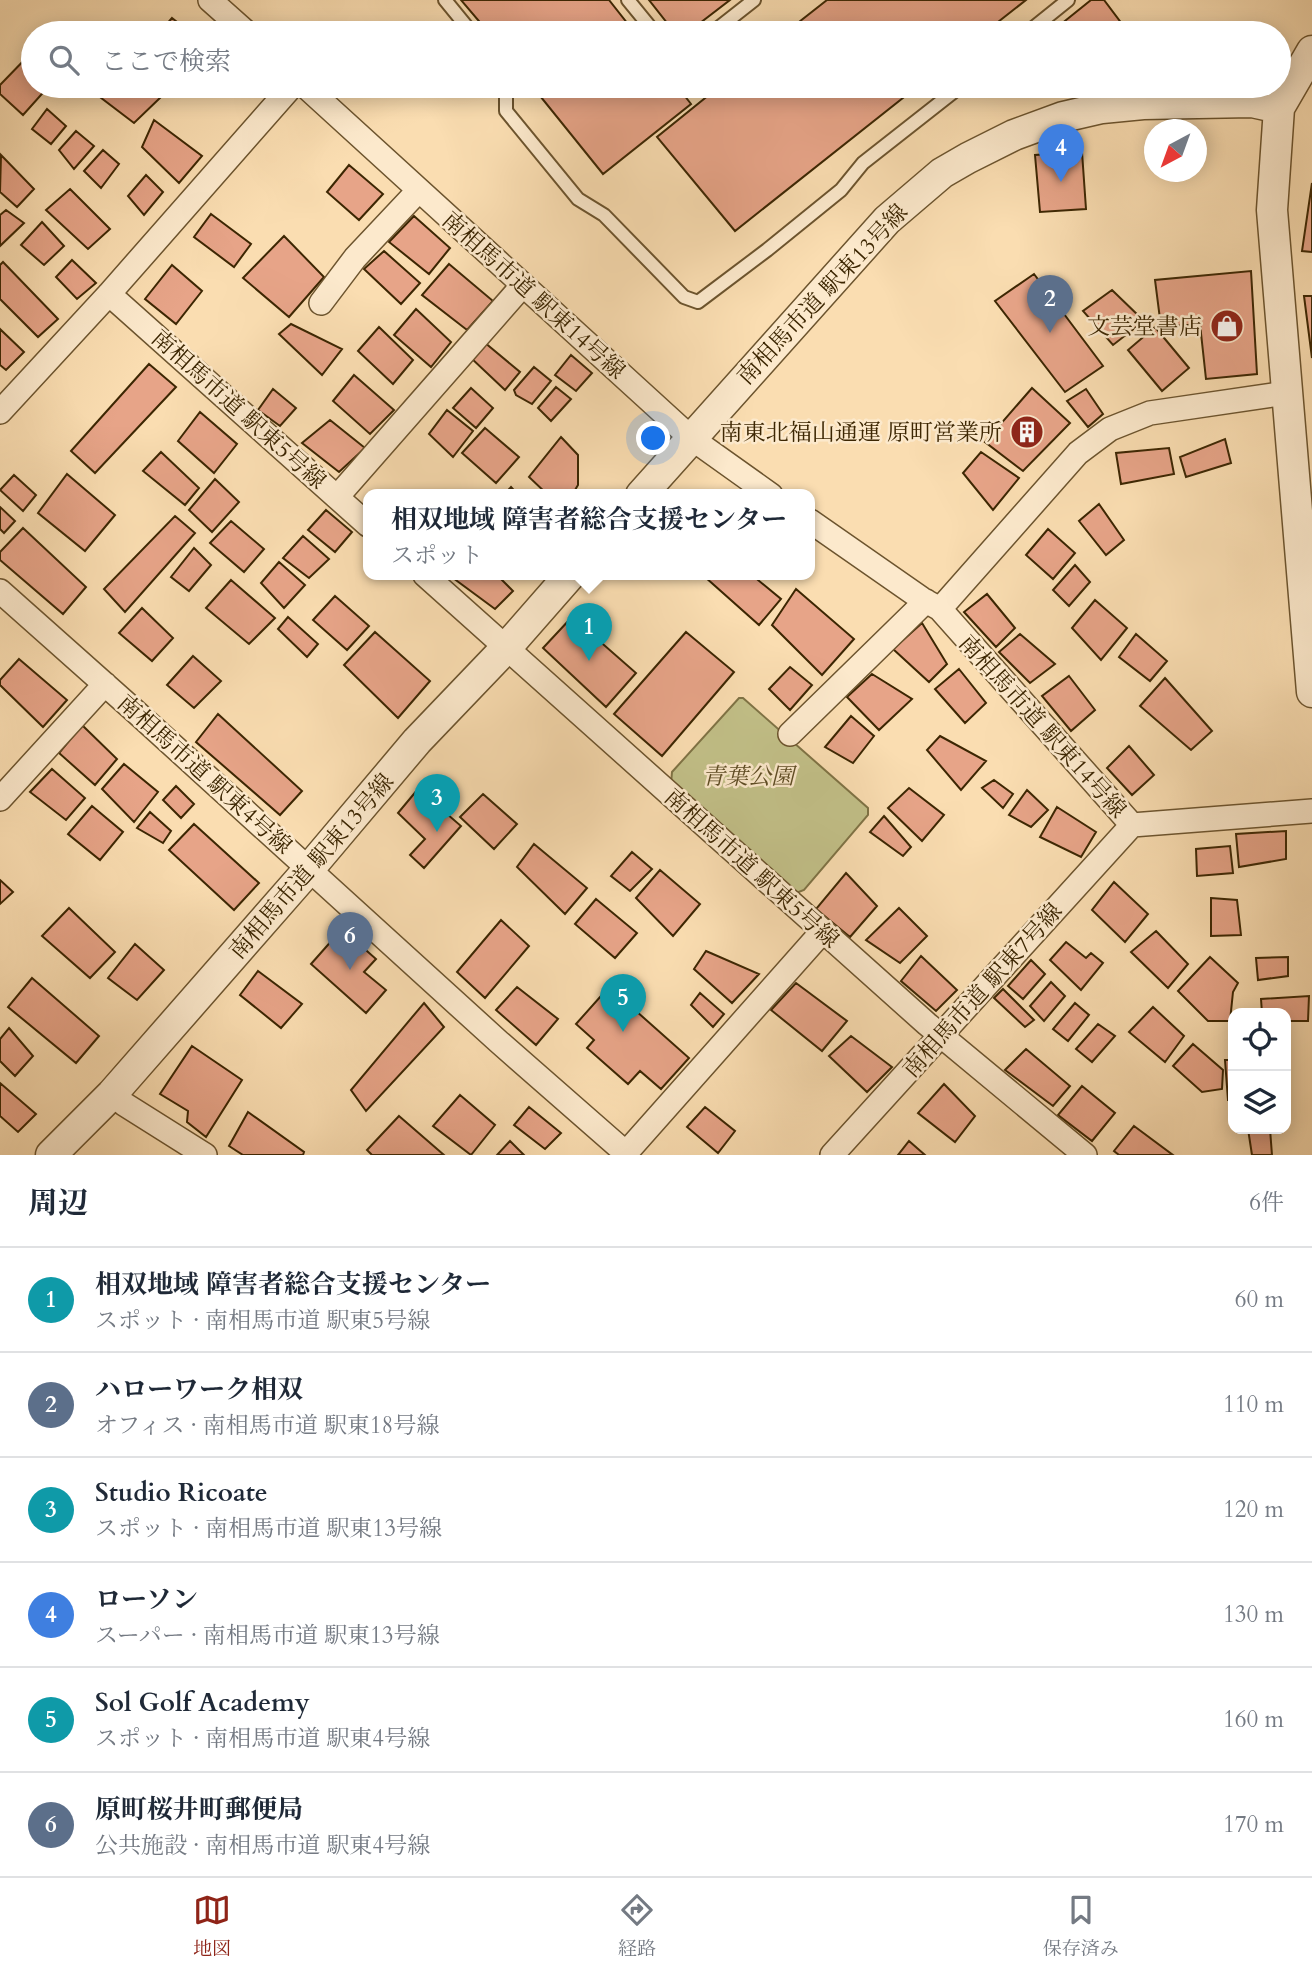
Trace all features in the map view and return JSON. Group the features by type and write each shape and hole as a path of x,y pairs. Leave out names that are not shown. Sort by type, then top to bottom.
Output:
{"street":[{"path":"210,0 234,21"},
{"path":"1291,87 1312,51"},
{"path":"0,412 110,294 282,98"},
{"name":"南相馬市道 駅東14号線","path":"318,98 691,438 763,489"},
{"path":"1285,98 1279,108 1272,210 1312,692"},
{"name":"南相馬市道 駅東13号線","path":"646,489 887,220 942,173 1014,135 1063,117 1102,108 1143,104 1252,102 1279,108"},
{"path":"321,303 355,258 419,190"},
{"path":"337,497 523,285"},
{"name":"南相馬市道 駅東5号線","path":"110,294 363,520"},
{"path":"790,734 933,605 1078,453 1110,429 1150,413 1286,393"},
{"name":"南相馬市道 駅東14号線","path":"815,524 933,605 1132,825 1312,811"},
{"name":"南相馬市道 駅東5号線","path":"431,580 822,932 941,1036 1085,1155"},
{"name":"南相馬市道 駅東13号線","path":"51,1155 112,1094 417,741 506,648 566,580"},
{"name":"南相馬市道 駅東4号線","path":"0,591 499,1042 627,1154"},
{"path":"0,799 105,684"},
{"name":"南相馬市道 駅東7号線","path":"832,1155 1132,825"},
{"path":"627,1154 822,932"},
{"path":"112,1094 205,1155"}],"lane":[{"path":"445,0 462,21"},
{"path":"628,0 645,21"},
{"path":"727,21 754,0"},
{"path":"1042,21 1068,0"},
{"path":"506,98 506,111 578,199 604,215 684,298 698,302 841,190 863,163 946,98"}],"green space":[{"name":"青葉公園","path":"739,698 743,698 868,808 868,815 804,890 796,893 671,784 672,772"}],"building":[{"path":"461,0 609,0 626,21 479,21"},
{"path":"649,0 730,0 703,21 666,21"},
{"path":"827,0 1026,0 999,21 800,21"},
{"path":"1091,0 1104,0 1120,21 1065,21"},
{"path":"21,63 21,98 38,98 23,115 0,94 0,85"},
{"path":"101,98 160,98 134,123"},
{"path":"542,98 686,98 691,104 603,174"},
{"path":"705,98 903,98 735,231 657,137"},
{"path":"47,109 66,126 51,144 32,129"},
{"path":"154,120 202,156 179,183 142,147"},
{"path":"76,131 94,146 74,169 59,150"},
{"path":"103,150 119,164 101,188 84,171"},
{"path":"1082,152 1086,209 1040,212 1035,155"},
{"path":"1,155 34,189 17,207 0,192"},
{"path":"349,165 383,194 359,220 327,192"},
{"path":"146,175 163,192 144,215 128,196"},
{"path":"1312,183 1312,252 1302,251"},
{"path":"70,189 110,229 88,249 46,210"},
{"path":"6,210 24,223 0,246 0,215"},
{"path":"211,214 251,244 234,267 194,237"},
{"path":"414,216 450,248 429,274 389,242"},
{"path":"42,222 64,246 44,265 21,245"},
{"path":"284,236 324,277 289,317 243,278"},
{"path":"384,251 420,283 401,304 364,269"},
{"path":"72,260 96,283 77,299 56,277"},
{"path":"3,262 58,319 38,337 0,299 0,265"},
{"path":"449,264 493,301 467,330 422,295"},
{"path":"172,265 202,291 176,324 145,299"},
{"name":"文芸堂書店","path":"1251,271 1257,374 1206,379 1200,324 1161,327 1155,280"},
{"path":"1034,274 1103,366 1065,392 995,301"},
{"path":"1112,290 1144,321 1113,345 1083,311"},
{"path":"1304,296 1312,296 1312,358"},
{"path":"416,309 451,342 431,367 394,335"},
{"path":"291,324 342,349 322,375 279,334"},
{"path":"379,327 413,360 393,384 358,351"},
{"path":"1155,327 1189,368 1162,391 1128,350"},
{"path":"0,329 24,352 6,370 0,365"},
{"path":"484,342 520,372 505,390 471,358"},
{"path":"571,355 592,373 576,391 555,375"},
{"path":"149,364 176,387 95,473 71,451"},
{"path":"534,367 551,381 532,404 516,395 514,390"},
{"path":"354,375 394,410 370,434 333,401"},
{"path":"556,387 571,399 551,421 538,408"},
{"path":"471,388 493,408 476,428 453,408"},
{"name":"南東北福山通運 原町営業所","path":"1032,388 1070,423 1023,471 985,442"},
{"path":"273,389 296,408 280,426 258,410"},
{"path":"1086,389 1103,414 1088,427 1067,401"},
{"path":"447,410 473,431 453,457 429,434"},
{"path":"200,412 237,444 214,473 178,441"},
{"path":"330,420 365,448 339,472 302,443"},
{"path":"485,428 519,457 496,483 462,453"},
{"path":"561,437 578,455 578,485 576,489 542,489 529,477"},
{"path":"1225,439 1231,463 1186,477 1180,457"},
{"path":"1169,448 1174,474 1121,484 1116,453"},
{"path":"161,452 199,488 185,505 143,471"},
{"path":"981,452 1019,478 993,510 963,473"},
{"path":"67,474 115,515 85,551 38,513"},
{"path":"14,475 36,495 23,511 0,490"},
{"path":"215,479 239,502 212,532 189,510"},
{"path":"1099,504 1124,540 1106,555 1079,521"},
{"path":"0,507 15,521 4,533 0,529"},
{"path":"326,510 352,532 335,552 308,530"},
{"path":"175,516 195,533 125,612 104,589"},
{"path":"231,521 264,549 244,572 210,543"},
{"path":"23,528 86,587 63,614 0,560 0,552"},
{"path":"1048,529 1075,553 1053,579 1026,555"},
{"path":"303,536 329,559 309,578 283,558"},
{"path":"194,548 211,565 189,591 171,577"},
{"path":"279,562 305,585 284,608 261,583"},
{"path":"1075,565 1090,582 1069,606 1053,590"},
{"path":"231,580 275,618 249,644 206,608"},
{"path":"456,580 502,580 513,591 495,609"},
{"path":"708,580 758,580 781,599 759,625"},
{"path":"796,589 854,639 822,675 772,625"},
{"path":"987,594 1015,628 996,647 964,612"},
{"path":"335,596 369,626 347,650 313,620"},
{"path":"1095,600 1127,628 1101,660 1072,628"},
{"path":"142,608 173,638 152,661 119,633"},
{"path":"288,617 318,644 307,657 278,629"},
{"path":"572,617 636,673 606,707 543,648"},
{"path":"922,623 947,664 929,682 893,649"},
{"path":"375,632 430,681 398,718 344,665"},
{"path":"686,632 734,672 662,756 614,714"},
{"path":"1020,634 1055,664 1030,683 999,652"},
{"path":"1136,634 1167,661 1150,681 1119,657"},
{"path":"193,656 221,681 194,708 167,685"},
{"path":"19,659 67,700 43,727 0,685 0,680"},
{"path":"790,667 812,685 790,710 769,689"},
{"path":"959,669 986,703 965,723 935,689"},
{"path":"872,674 912,699 879,730 847,697"},
{"path":"1069,676 1095,710 1071,731 1042,696"},
{"path":"1165,678 1212,731 1191,750 1140,706"},
{"path":"218,714 302,791 280,815 196,742"},
{"path":"851,716 874,736 853,763 825,747"},
{"path":"82,725 117,759 95,785 59,753"},
{"path":"940,736 986,761 961,790 927,750"},
{"path":"1129,746 1154,775 1132,795 1107,768"},
{"path":"124,764 158,792 134,822 102,789"},
{"path":"52,769 85,798 66,820 30,792"},
{"path":"994,780 1013,794 1003,808 982,788"},
{"path":"176,786 194,804 181,818 163,800"},
{"path":"909,788 944,815 922,841 888,808"},
{"path":"418,789 461,826 424,868 410,855 425,839 398,813"},
{"path":"1027,790 1048,810 1031,827 1009,815"},
{"path":"483,794 517,824 494,849 460,817"},
{"path":"92,806 123,832 100,860 68,834"},
{"path":"1057,807 1096,832 1081,857 1040,837"},
{"path":"150,812 171,831 163,843 137,828"},
{"path":"884,816 911,847 903,856 870,832"},
{"path":"194,824 259,883 234,910 169,850"},
{"path":"1286,831 1286,859 1239,867 1236,834"},
{"path":"534,844 587,888 565,914 517,867"},
{"path":"1230,846 1233,873 1197,876 1196,849"},
{"path":"632,852 652,869 630,891 611,876"},
{"path":"660,870 700,904 673,936 636,898"},
{"path":"846,873 877,906 850,937 816,909"},
{"path":"0,880 13,892 0,904"},
{"path":"1114,882 1148,914 1125,942 1092,910"},
{"path":"1211,898 1237,900 1241,935 1211,936"},
{"path":"596,899 637,933 615,958 575,924"},
{"path":"69,908 115,952 90,978 42,936"},
{"path":"899,908 927,936 900,963 866,940"},
{"path":"501,920 529,946 485,998 457,972"},
{"path":"342,929 376,959 364,972 386,990 366,1013 311,964"},
{"path":"1156,931 1188,964 1168,988 1131,952"},
{"path":"1066,942 1086,958 1091,953 1103,963 1081,990 1050,960"},
{"path":"135,944 164,970 137,1000 108,978"},
{"path":"706,951 759,974 732,1003 694,969"},
{"path":"921,956 957,990 936,1011 901,981"},
{"path":"1210,957 1238,983 1233,992 1231,1008 1228,1008 1228,1021 1208,1021 1178,991"},
{"path":"1288,957 1288,976 1258,980 1256,958"},
{"path":"1031,960 1045,974 1023,999 1008,986"},
{"path":"258,971 302,1004 281,1028 240,995"},
{"path":"32,978 99,1036 76,1063 8,1007"},
{"path":"1051,982 1065,996 1044,1021 1030,1006"},
{"path":"796,983 847,1021 822,1051 771,1010"},
{"path":"517,987 558,1019 536,1045 496,1010"},
{"path":"609,987 689,1058 661,1089 640,1071 628,1084 587,1048 594,1040 576,1024"},
{"path":"1003,989 1034,1020 1025,1027 994,998"},
{"path":"700,993 724,1014 713,1027 691,1005"},
{"path":"1309,996 1308,1021 1291,1021 1291,1008 1262,1008 1261,999"},
{"path":"424,1003 444,1027 366,1111 351,1090"},
{"path":"1075,1003 1089,1015 1068,1041 1053,1029"},
{"path":"1153,1007 1184,1036 1165,1062 1129,1032"},
{"path":"1098,1024 1115,1036 1092,1062 1076,1049"},
{"path":"9,1028 33,1056 15,1076 0,1061 0,1039"},
{"path":"851,1036 892,1067 867,1092 829,1056"},
{"path":"1193,1044 1223,1070 1222,1089 1202,1092 1173,1066"},
{"path":"192,1046 242,1080 206,1137 187,1122 188,1111 160,1094"},
{"path":"1026,1049 1070,1086 1053,1106 1005,1070"},
{"path":"1225,1060 1228,1060 1228,1100"},
{"path":"0,1083 36,1114 18,1132 0,1116"},
{"path":"944,1084 975,1116 955,1142 918,1113"},
{"path":"1082,1086 1115,1113 1092,1141 1058,1115"},
{"path":"460,1095 495,1125 471,1155 433,1126"},
{"path":"529,1107 561,1133 545,1149 514,1125"},
{"path":"705,1107 735,1131 718,1153 687,1127"},
{"path":"248,1112 304,1152 303,1155 243,1155 229,1146"},
{"path":"399,1116 444,1155 372,1155 367,1150"},
{"path":"1134,1126 1173,1155 1119,1155 1114,1151"},
{"path":"1249,1134 1270,1134 1272,1155 1252,1155"},
{"path":"510,1141 524,1155 497,1155"},
{"path":"909,1141 925,1155 898,1155"}],"place":[{"name":"ローソン","path":"1061,182"},
{"name":"文芸堂書店","path":"1227,326"},
{"name":"ハローワーク相双","path":"1050,333"},
{"name":"南東北福山通運 原町営業所","path":"1027,432"},
{"name":"相双地域 障害者総合支援センター","path":"589,661"},
{"name":"Studio Ricoate","path":"437,832"},
{"name":"原町桜井町郵便局","path":"350,970"},
{"name":"Sol Golf Academy","path":"623,1032"}]}
